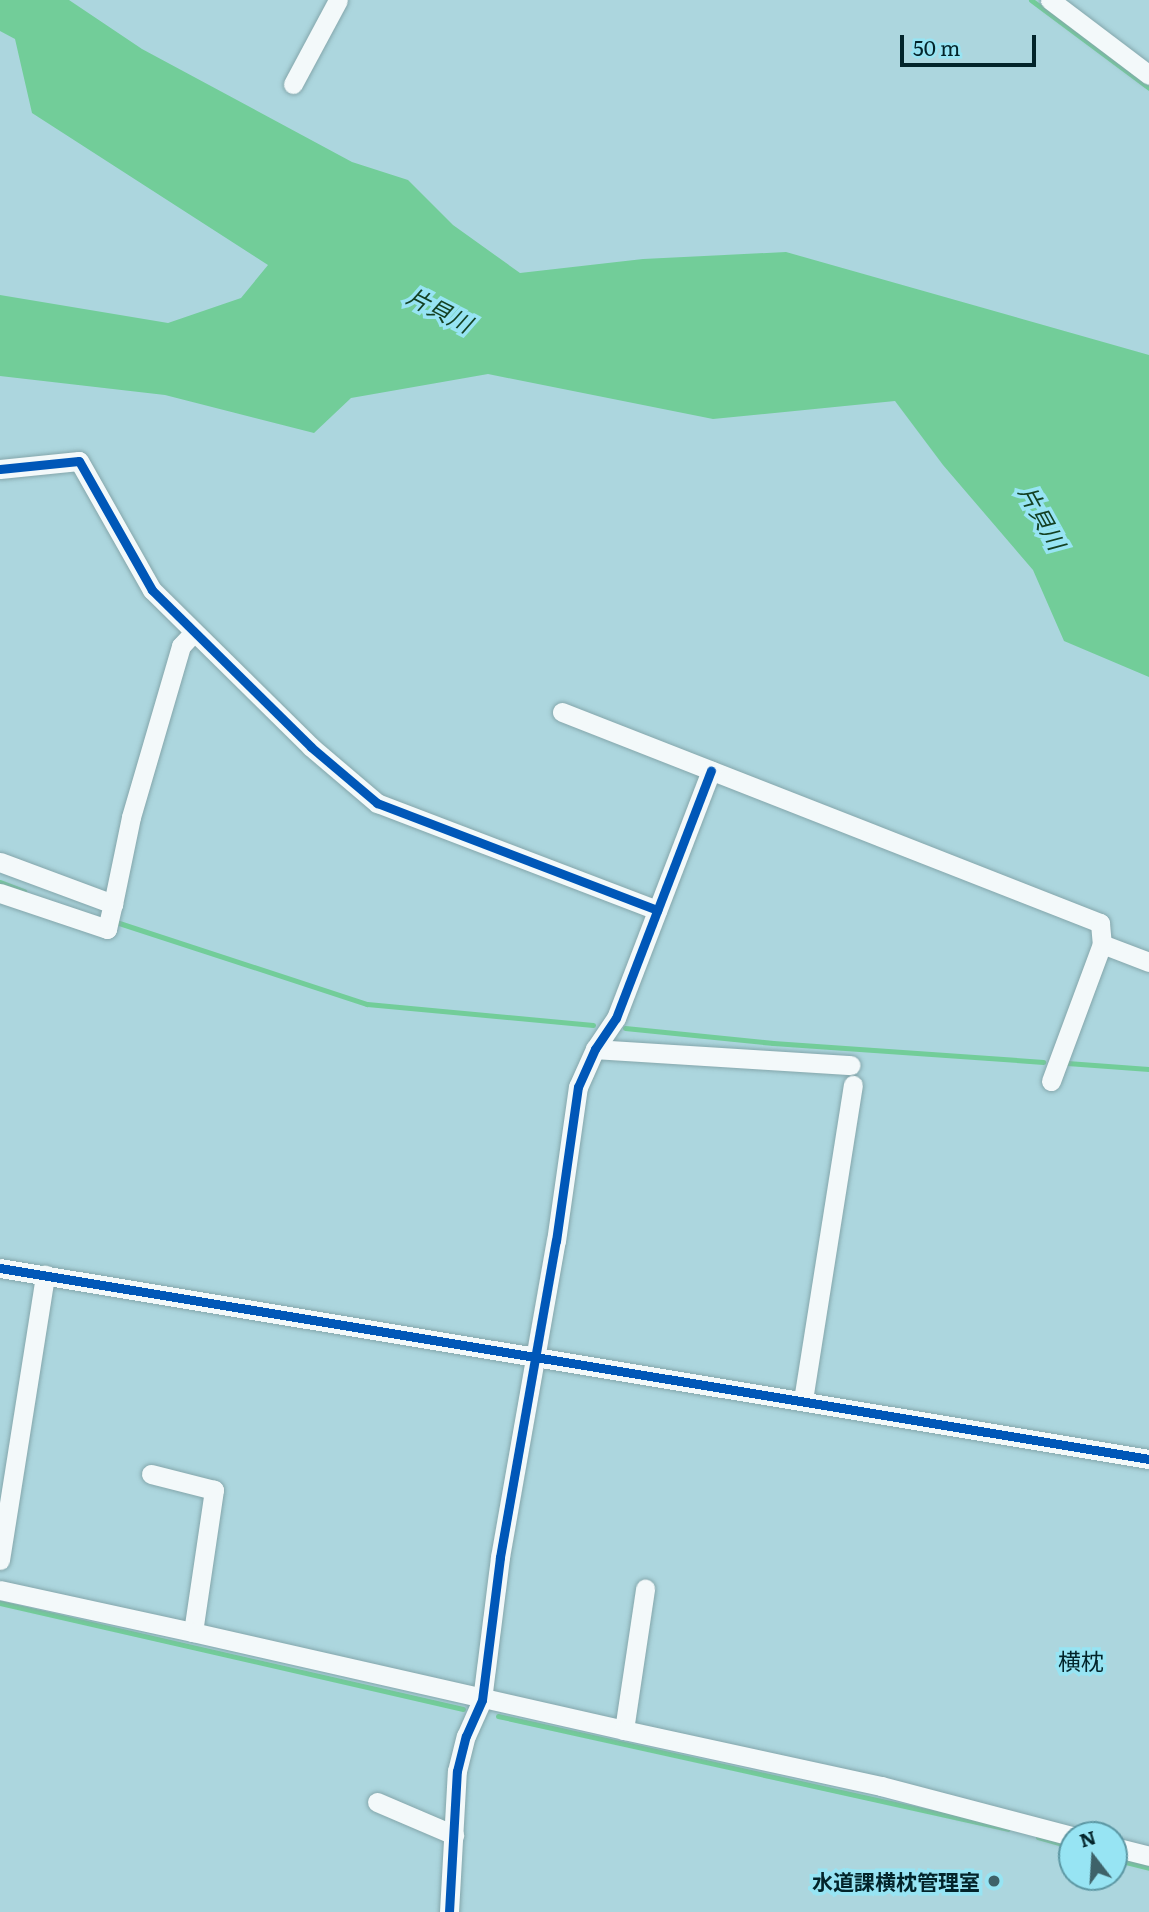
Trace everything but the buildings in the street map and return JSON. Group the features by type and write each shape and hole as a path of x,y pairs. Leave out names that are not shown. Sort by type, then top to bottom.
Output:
{"street":[{"path":"293,84 338,0"},
{"path":"1050,0 1149,75"},
{"path":"0,469 79,461 152,590 311,747 377,803 657,910"},
{"path":"0,893 107,929 131,817 181,646 194,632"},
{"path":"562,712 1100,923 1102,944 1051,1081"},
{"path":"449,1912 457,1771 482,1700 500,1557 578,1087 595,1049 616,1018 710,771"},
{"path":"0,862 113,904"},
{"path":"1102,944 1149,962"},
{"path":"595,1049 851,1065"},
{"path":"803,1400 853,1085"},
{"path":"0,1268 1149,1459"},
{"path":"0,1560 45,1275"},
{"path":"151,1474 214,1490 193,1632"},
{"path":"624,1730 645,1589"},
{"path":"0,1590 482,1700 881,1786 1058,1832"},
{"path":"377,1802 454,1835"},
{"path":"1128,1851 1149,1856"}],"water":[{"name":"片貝川","path":"0,0 69,0 142,49 352,162 408,180 453,225 520,273 643,259 786,252 1149,355 1149,677 1064,641 1033,570 943,465 895,401 713,419 488,374 351,398 314,433 165,395 0,376 0,295 168,323 241,298 268,265 32,113 15,39 0,31"}],"waterway":[{"path":"1031,0 1149,88"},
{"path":"0,882 24,891"},
{"path":"119,923 367,1004 593,1025"},
{"path":"625,1028 773,1043 1043,1062"},
{"path":"1067,1063 1149,1069"},
{"path":"0,1603 463,1709"},
{"path":"498,1716 1008,1829"},
{"path":"1038,1837 1058,1843"},
{"path":"1128,1863 1149,1868"}],"cycle path":[{"path":"0,469 79,461 152,590 311,747 377,803 657,910"},
{"path":"449,1912 457,1771 466,1736 482,1700 500,1557 556,1241 578,1087 595,1049 616,1018 711,771"},
{"path":"0,1268 1149,1459"}],"place":[{"name":"水道課横枕管理室","path":"994,1881"}],"district":[{"name":"横枕","path":"1081,1660"}]}
